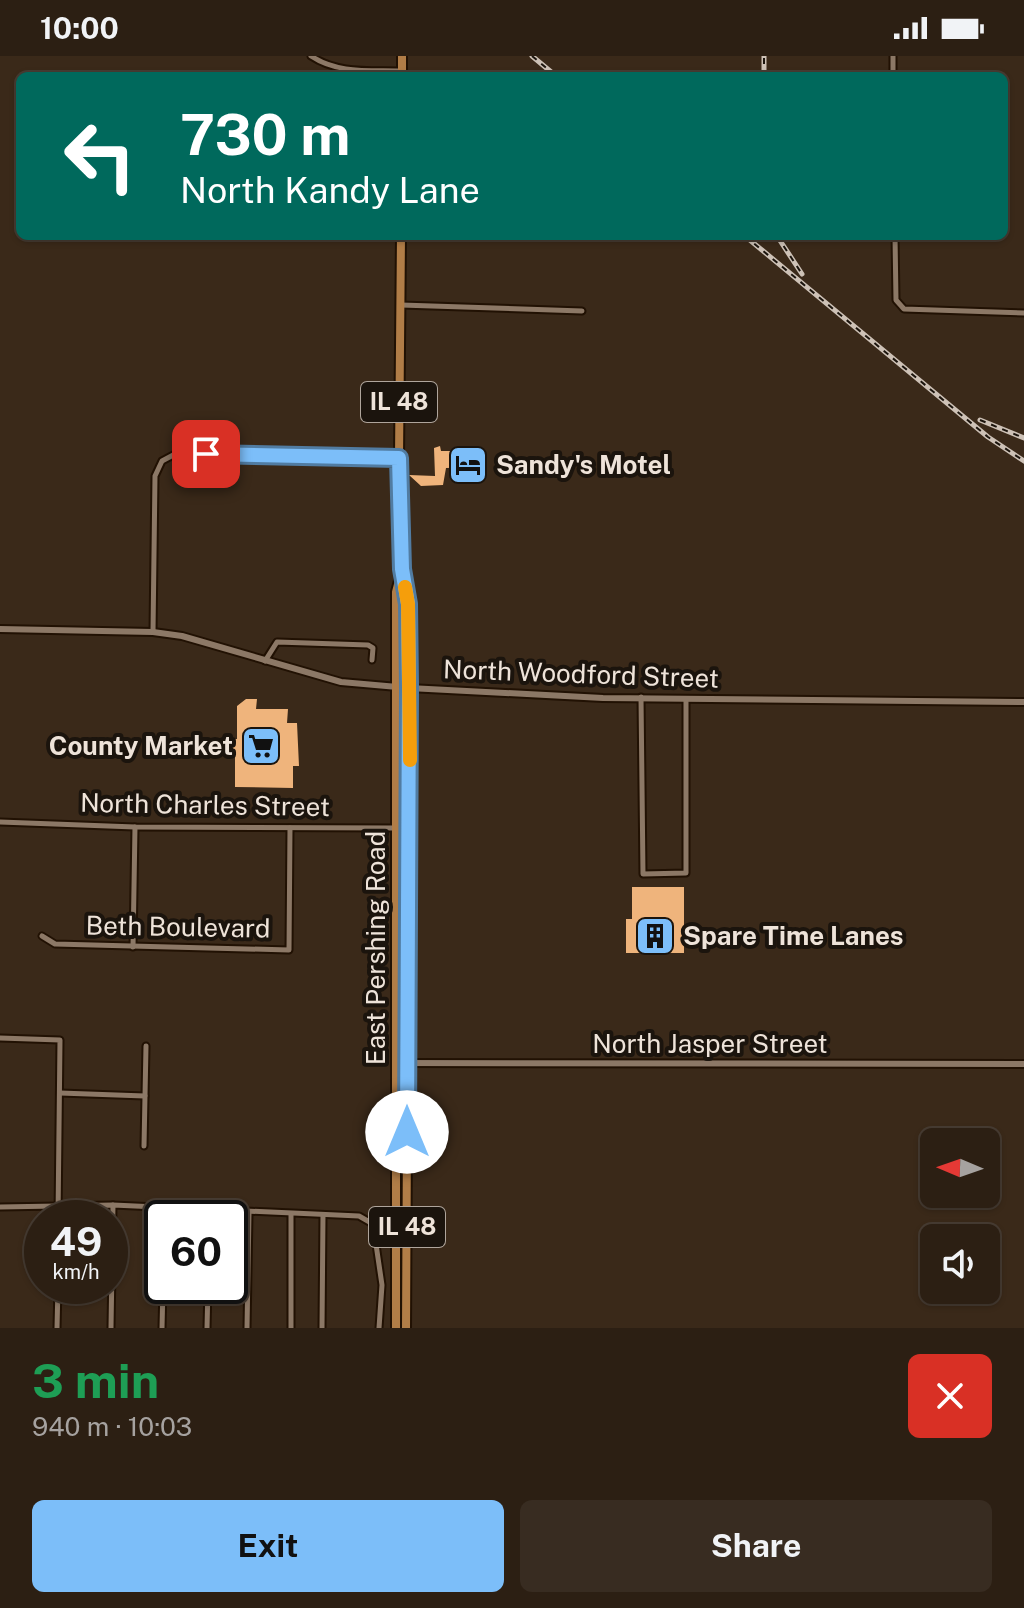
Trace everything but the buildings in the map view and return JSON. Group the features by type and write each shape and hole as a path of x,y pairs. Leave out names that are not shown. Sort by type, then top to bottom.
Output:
{"main road":[{"name":"East Pershing Road","path":"401,240 399,458 402,569 408,604 409,688 406,1328"},
{"name":"East Pershing Road","path":"396,1328 396,592 402,569"}],"street":[{"path":"311,56 327,66 342,70 382,72"},
{"path":"895,240 898,305 912,311 1024,313"},
{"path":"400,305 582,311"},
{"path":"153,632 155,476 162,461 177,453 399,458"},
{"name":"North Woodford Street","path":"0,629 153,632 214,643 341,682 409,688 551,697 1024,702"},
{"path":"265,661 277,642 368,645 373,648 372,660"},
{"path":"641,697 643,874 686,873 686,700"},
{"name":"North Charles Street","path":"0,822 114,823 135,827 396,828 409,832"},
{"path":"133,947 135,827"},
{"name":"Beth Boulevard","path":"42,936 55,944 289,950 290,828"},
{"path":"0,1038 60,1040 59,1200"},
{"path":"144,1146 146,1046"},
{"name":"North Jasper Street","path":"396,1063 1024,1064"},
{"path":"60,1093 145,1096"},
{"path":"0,1207 24,1206"},
{"path":"247,1328 249,1213 359,1216 373,1224 407,1228"},
{"path":"291,1214 291,1328"},
{"path":"322,1328 323,1215"},
{"path":"373,1224 382,1285 379,1328"},
{"path":"57,1328 58,1304"},
{"path":"111,1304 111,1328"},
{"path":"162,1328 163,1304"},
{"path":"207,1328 208,1304"}],"railway":[{"path":"532,56 551,72"},
{"path":"764,56 764,72"},
{"path":"750,240 988,437 1024,461"},
{"path":"780,240 802,274"},
{"path":"980,420 1024,438"}],"slow traffic":[{"path":"405,587 408,604 410,760"}],"place":[{"name":"Sandy's Motel","path":"468,465"},
{"name":"County Market","path":"261,746"},
{"name":"Spare Time Lanes","path":"655,936"}],"route":[{"path":"206,454 399,458 402,569 408,604 409,688 407,1132"}]}
